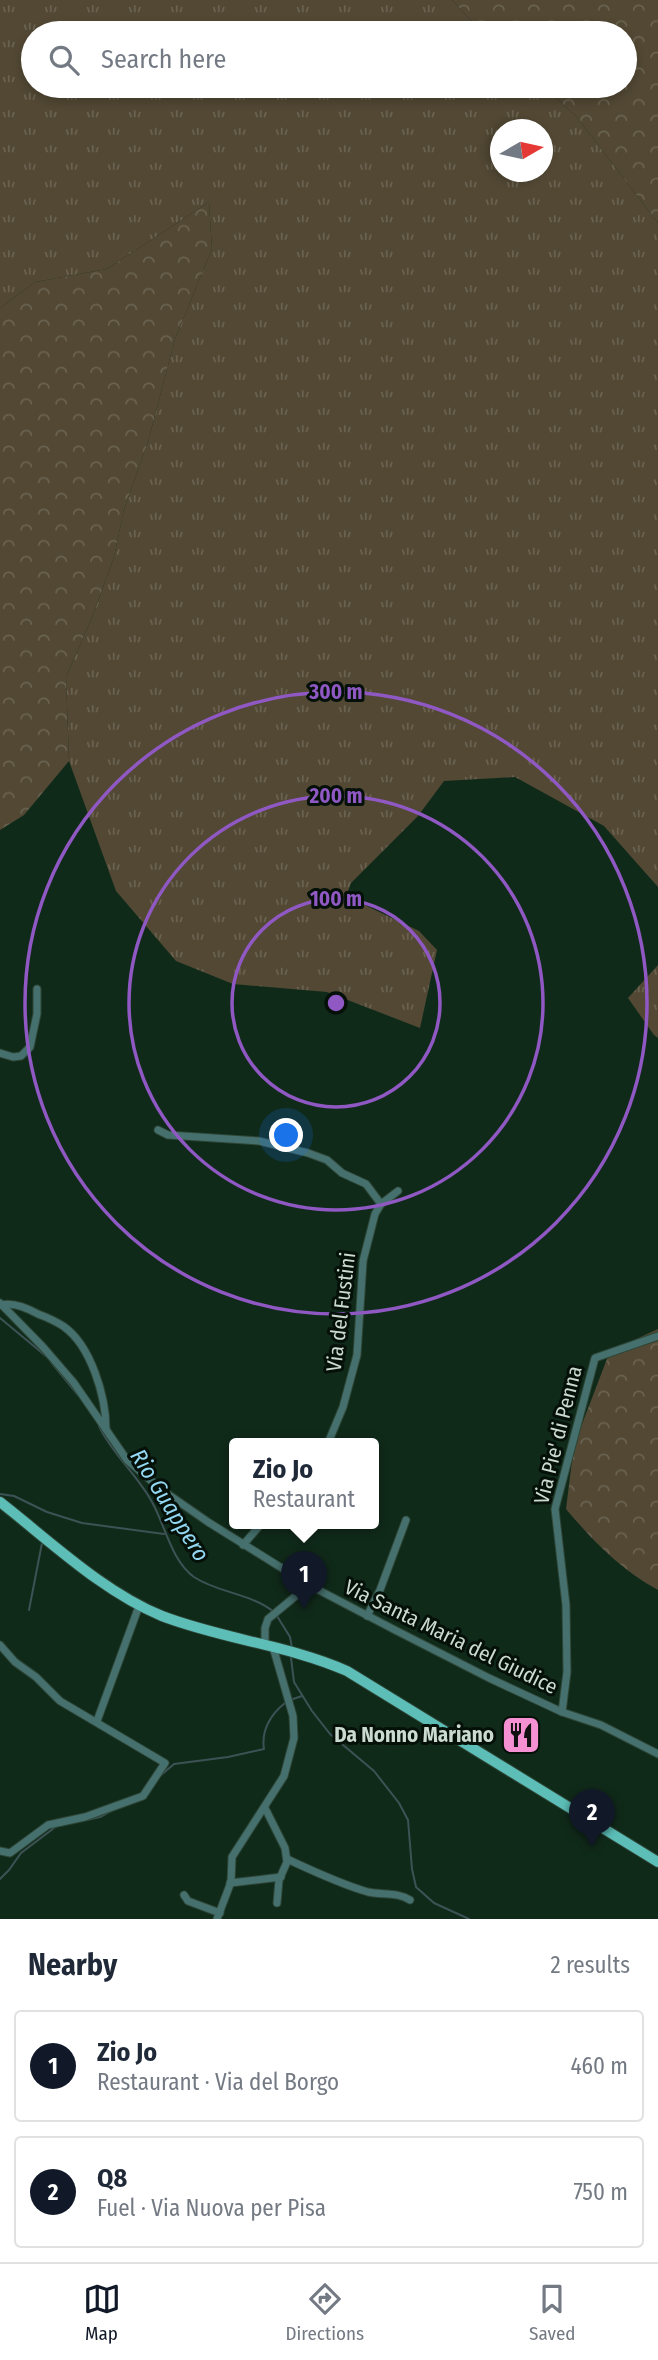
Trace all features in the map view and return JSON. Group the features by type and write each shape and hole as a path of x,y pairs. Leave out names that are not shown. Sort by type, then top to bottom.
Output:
{"main road":[{"path":"0,1502 88,1571 139,1606 172,1619 333,1665 360,1678 658,1862"}],"street":[{"path":"0,1054 21,1056 30,1047 37,1014 37,989"},
{"path":"158,1130 168,1135 259,1141 308,1153 327,1160 342,1173 366,1184 382,1204"},
{"name":"Via del Fustini","path":"330,1438 352,1379 359,1328 363,1261 375,1214 397,1191"},
{"path":"1,1304 9,1303 31,1310 65,1327 82,1347 89,1357 103,1399 106,1429"},
{"name":"Via Santa Maria del Giudice","path":"1,1304 74,1382 127,1460 162,1490 243,1545 367,1616 478,1673 562,1712 601,1725 658,1754"},
{"name":"Via Pie' di Penna","path":"562,1712 567,1672 566,1605 555,1509 595,1358 658,1336"},
{"path":"367,1616 380,1590 406,1520"},
{"path":"243,1545 257,1529"},
{"path":"184,1895 188,1901 218,1916 230,1884 232,1857 284,1776 295,1731 273,1647 265,1628 268,1619 309,1585"},
{"path":"97,1721 139,1606"},
{"path":"0,1645 15,1662 60,1700 165,1763 143,1796 85,1817 55,1822 10,1853 0,1851"},
{"path":"265,1808 285,1848 286,1868 281,1877 277,1903"},
{"path":"286,1859 368,1892 404,1896 410,1900"},
{"path":"230,1884 281,1877"}],"green space":[{"path":"0,0 452,0 472,21 21,21 21,98 556,98 576,116 658,223 658,887 604,826 515,777 444,781 418,816 351,883 346,896 419,931 437,950 420,1028 327,992 233,984 176,961 116,891 69,761 66,677 114,557 124,509 148,442 175,339 212,249 209,202 107,269 35,282 0,308"},
{"path":"452,0 658,0 658,223 576,116 556,98 637,98 637,21 472,21"},
{"path":"209,202 212,249 175,339 148,442 124,509 114,557 66,677 69,761 24,815 0,830 0,308 35,282 107,269"},
{"path":"658,965 658,1038 628,998"},
{"path":"658,1329 658,1590 608,1554 566,1509 574,1445 610,1351"}],"waterway":[{"name":"Rio Guappero","path":"0,1318 47,1357"},
{"name":"Rio Guappero","path":"51,1362 78,1395"},
{"name":"Rio Guappero","path":"99,1426 146,1492 174,1552 186,1570 213,1587 255,1601 274,1612"},
{"path":"0,1494 14,1496 47,1512 82,1523 164,1534"},
{"path":"29,1610 42,1543"},
{"name":"Rio Guappero","path":"277,1616 290,1637 292,1648"},
{"name":"Rio Guappero","path":"291,1658 294,1682 312,1711 330,1734 374,1771 399,1803 408,1820 416,1887 434,1903 469,1919"},
{"path":"293,1699 302,1696"},
{"path":"160,1776 174,1764 264,1749 264,1735 268,1723 285,1703"},
{"path":"87,1820 111,1811"},
{"path":"0,1879 21,1853 58,1825"}],"place":[{"name":"Zio Jo","path":"304,1609"},
{"name":"Da Nonno Mariano","path":"521,1735"},
{"name":"Q8","path":"592,1847"}]}
